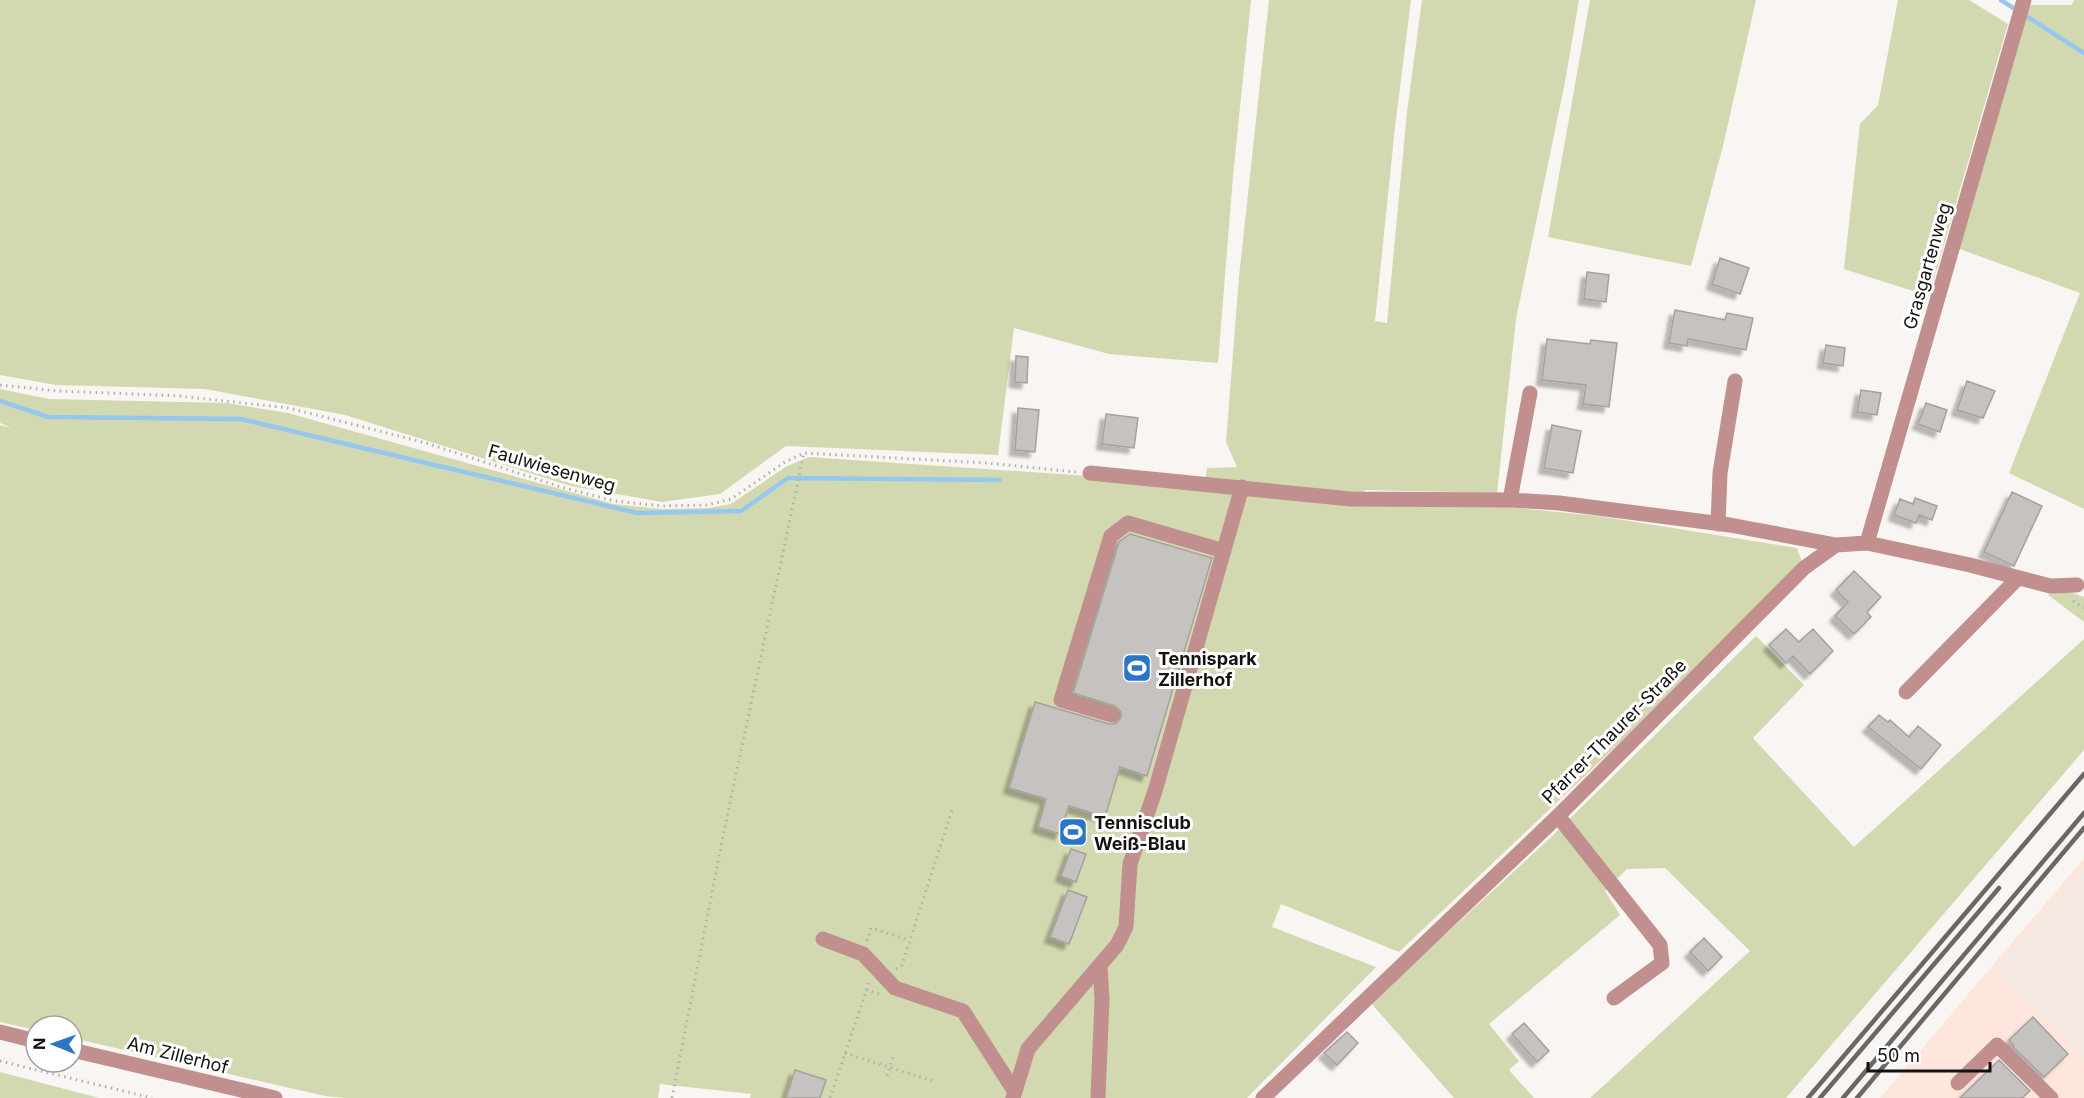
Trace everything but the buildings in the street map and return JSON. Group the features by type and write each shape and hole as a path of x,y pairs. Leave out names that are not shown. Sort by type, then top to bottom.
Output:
{"street":[{"name":"Grasgartenweg","path":"1867,543 2023,4"},
{"path":"1718,524 1720,473 1735,381"},
{"path":"1510,500 1530,393"},
{"path":"1090,473 1352,499 1510,500 1559,503 1718,524 1836,545 1867,543 1970,565 2050,586 2077,585"},
{"path":"1014,1095 1028,1049 1117,945 1126,927 1130,864 1155,791 1242,487"},
{"path":"1112,715 1061,700 1111,536 1128,523 1224,551"},
{"name":"Pfarrer-Thaurer-Straße","path":"1263,1098 1558,816 1804,568 1836,545"},
{"path":"1906,692 2017,579"},
{"path":"1558,816 1660,945 1662,963 1614,998"},
{"path":"823,939 863,954 895,987 963,1011 1014,1095"},
{"path":"1098,1098 1102,999 1100,965"},
{"path":"0,1032 24,1038"},
{"path":"1958,1083 1997,1046 2051,1098"},
{"name":"Am Zillerhof","path":"84,1053 213,1091 275,1098"}],"path":[{"name":"Faulwiesenweg","path":"0,385 58,391 179,396 289,408 426,443 561,487 614,501 663,506 707,505 731,499 784,462 804,453"},
{"path":"672,1098 723,836 804,453 987,463 1090,473"},
{"path":"830,1098 869,983 902,965 953,807"},
{"path":"863,954 871,928 910,940"},
{"path":"845,1053 933,1081"},
{"path":"887,1076 893,1057"},
{"path":"0,1061 152,1098"}],"shaded area":[{"path":"2084,858 2084,1098 1880,1098"},
{"path":"2084,867 2084,1060 1996,969"}],"green space":[{"path":"0,0 1251,0 1233,176 1218,363 1109,354 1014,328 998,455 786,446 720,494 662,502 571,486 345,415 205,389 56,385 0,375"},
{"path":"1269,0 1411,0 1375,321 1387,323 1407,112 1422,0 1579,0 1565,82 1516,319 1497,493 1365,490 1358,503 1507,507 1598,516 1797,548 1804,568 1399,952 1281,904 1272,927 1376,967 1247,1098 750,1098 751,1094 660,1084 658,1098 345,1098 325,1096 84,1041 84,1014 24,1014 24,1027 0,1022 0,425 11,428 0,423 0,389 49,399 227,403 288,413 614,504 662,509 708,508 731,504 787,466 809,457 1104,477 1204,487 1207,468 1237,467 1226,442 1239,277"},
{"path":"1590,0 1756,0 1723,146 1691,266 1548,237"},
{"path":"1898,0 1969,0 2008,24 1929,296 1844,269 1860,124 1878,105"},
{"path":"2074,0 2084,0 2084,509 2009,473 2080,293 1957,248 2028,5 2072,5"},
{"path":"2058,588 2084,597 2084,622 2048,595"},
{"path":"1756,636 1804,685 1753,738 1854,847 2084,639 2084,750 1786,1098 1590,1098 1750,951 1665,868 1627,869 1605,891 1620,915 1489,1024 1519,1061 1509,1070 1534,1098 1454,1098 1371,1003 1549,839"},
{"path":"0,1072 99,1098 0,1098"}],"waterway":[{"path":"2001,0 2084,53"},
{"path":"0,401 48,417 241,419 637,513 741,511 788,478 999,480"}],"railway":[{"path":"1808,1098 2084,774"},
{"path":"1843,1098 2084,813"},
{"path":"1857,1098 2084,828"},
{"path":"1820,1098 1999,888"}],"place":[{"name":"Tennispark Zillerhof","path":"1137,668"},
{"name":"Tennisclub Weiß-Blau","path":"1073,832"}]}
